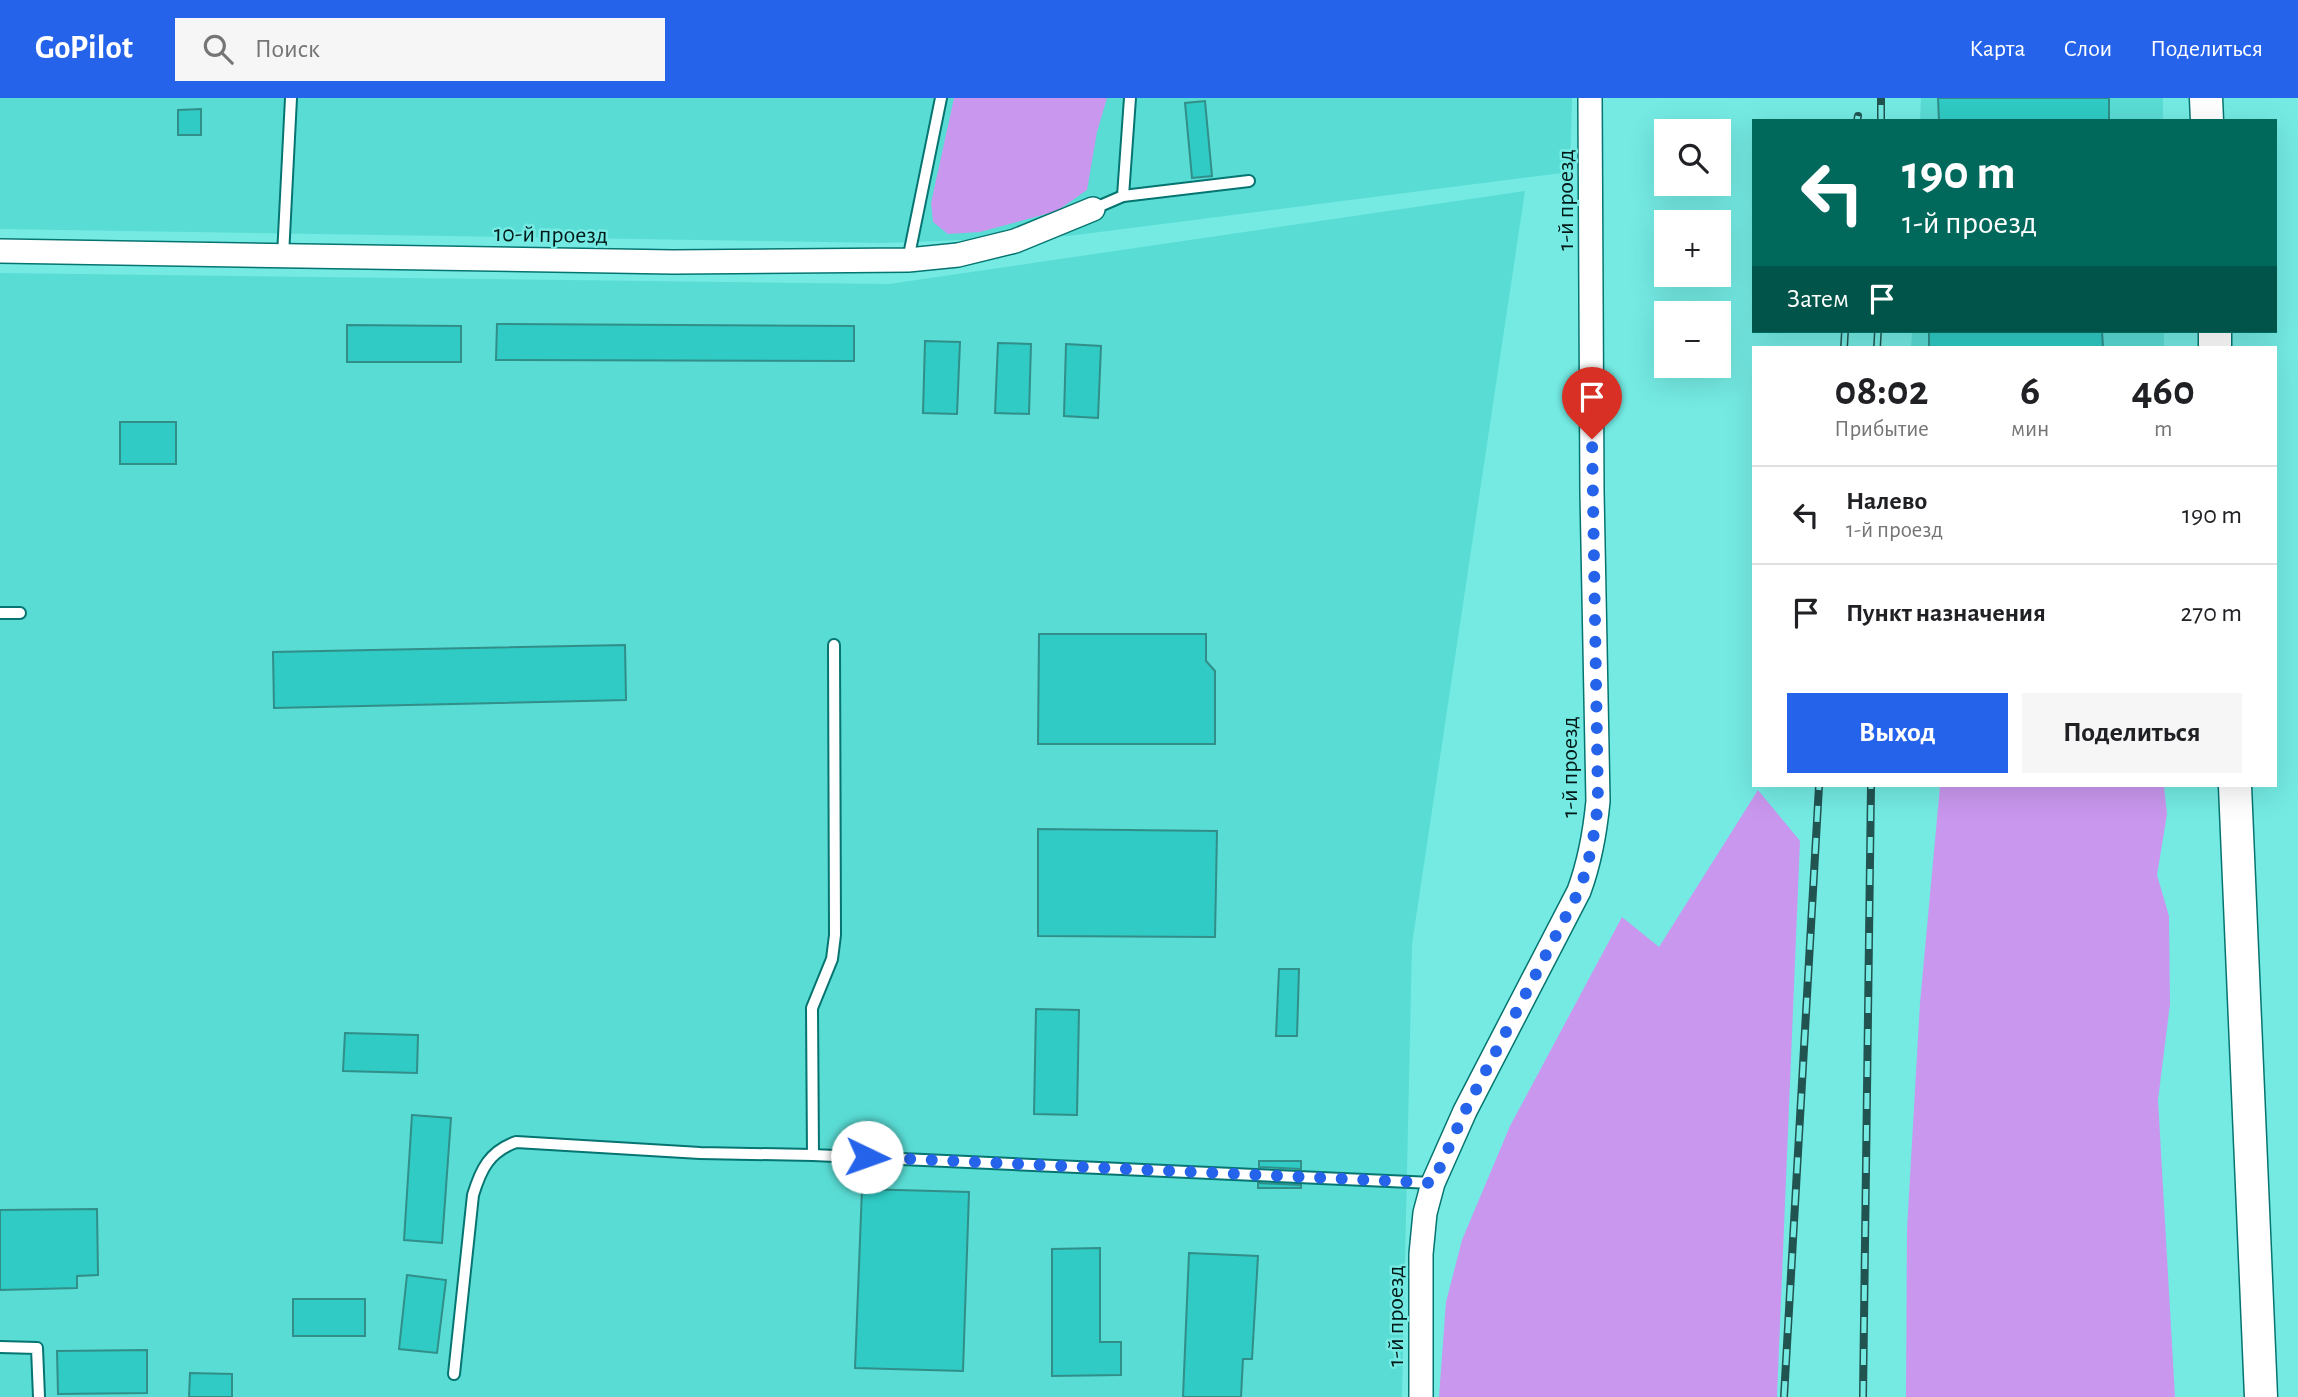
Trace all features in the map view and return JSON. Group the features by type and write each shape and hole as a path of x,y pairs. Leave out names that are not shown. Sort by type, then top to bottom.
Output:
{"main road":[{"path":"2206,98 2207,119"},
{"path":"2235,787 2261,1397"}],"street":[{"name":"1-й проезд","path":"1421,1397 1421,1254 1425,1213 1433,1183 1465,1111 1579,891 1589,865 1595,832 1598,801 1592,492 1590,98"},
{"name":"10-й проезд","path":"0,251 673,262 908,260 958,256 1015,241 1093,209"}],"lane":[{"path":"283,256 290,98"},
{"path":"908,260 941,98"},
{"path":"1123,196 1129,98"},
{"path":"1093,209 1123,196 1250,181"},
{"path":"0,613 20,613"},
{"path":"813,1154 812,1008 832,958 835,935 834,645"},
{"path":"454,1374 473,1195 478,1177 500,1148 516,1142 700,1153 813,1154 1433,1183"},
{"path":"0,1347 37,1348 39,1397"}],"shaded area":[{"path":"0,98 1572,98 1570,172 1068,236 884,243 0,229"},
{"path":"954,98 1107,98 1097,132 1087,190 1057,211 980,232 948,234 933,222 931,203"},
{"path":"1921,98 2163,98 2163,119 1920,119"},
{"path":"1525,191 1412,944 1402,1397 0,1397 0,273 889,284"},
{"path":"1912,333 2164,333 2164,346 1911,346"},
{"path":"1940,787 2164,787 2167,814 2157,875 2169,916 2170,1004 2158,1100 2175,1397 1906,1397 1907,1229 1920,1003"},
{"path":"1758,790 1800,841 1777,1397 1439,1397 1446,1302 1462,1240 1510,1126 1622,917 1659,947"}],"building":[{"path":"1938,98 2109,98 2109,119 1939,119"},
{"path":"1205,101 1212,176 1192,178 1185,103"},
{"path":"201,109 201,135 178,135 178,110"},
{"path":"497,324 854,326 854,361 496,360"},
{"path":"347,325 461,326 461,362 347,362"},
{"path":"1929,333 2102,333 2103,346 1929,346"},
{"path":"925,341 960,342 957,414 923,413"},
{"path":"998,343 1031,344 1029,414 995,413"},
{"path":"1066,344 1101,346 1098,418 1064,416"},
{"path":"120,422 176,422 176,464 120,464"},
{"path":"1039,634 1206,634 1206,661 1215,671 1215,744 1038,744"},
{"path":"625,645 626,700 274,708 273,652"},
{"path":"1038,829 1217,831 1215,937 1038,936"},
{"path":"1279,969 1299,969 1297,1036 1276,1036"},
{"path":"1036,1009 1079,1010 1077,1115 1034,1114"},
{"path":"345,1033 418,1035 417,1073 343,1071"},
{"path":"412,1115 451,1118 442,1243 404,1240"},
{"path":"1259,1161 1301,1161 1301,1169 1259,1167"},
{"path":"1258,1183 1301,1185 1301,1188 1258,1188"},
{"path":"862,1189 969,1192 963,1371 855,1368"},
{"path":"97,1209 98,1275 77,1276 77,1288 0,1290 0,1210"},
{"path":"1100,1248 1100,1342 1121,1342 1121,1375 1052,1376 1052,1249"},
{"path":"1189,1253 1258,1256 1252,1359 1243,1359 1241,1397 1183,1397"},
{"path":"407,1275 446,1280 437,1353 399,1349"},
{"path":"293,1299 365,1299 365,1336 293,1336"},
{"path":"147,1350 147,1393 58,1394 57,1351"},
{"path":"190,1373 232,1374 232,1397 189,1397"}],"railway":[{"path":"1881,98 1881,119"},
{"path":"1844,346 1845,333"},
{"path":"1877,346 1878,333"},
{"path":"1784,1397 1819,787"},
{"path":"1863,1397 1871,787"}],"route":[{"path":"867,1157 1433,1183 1465,1111 1579,891 1589,865 1598,801 1592,439"}]}
